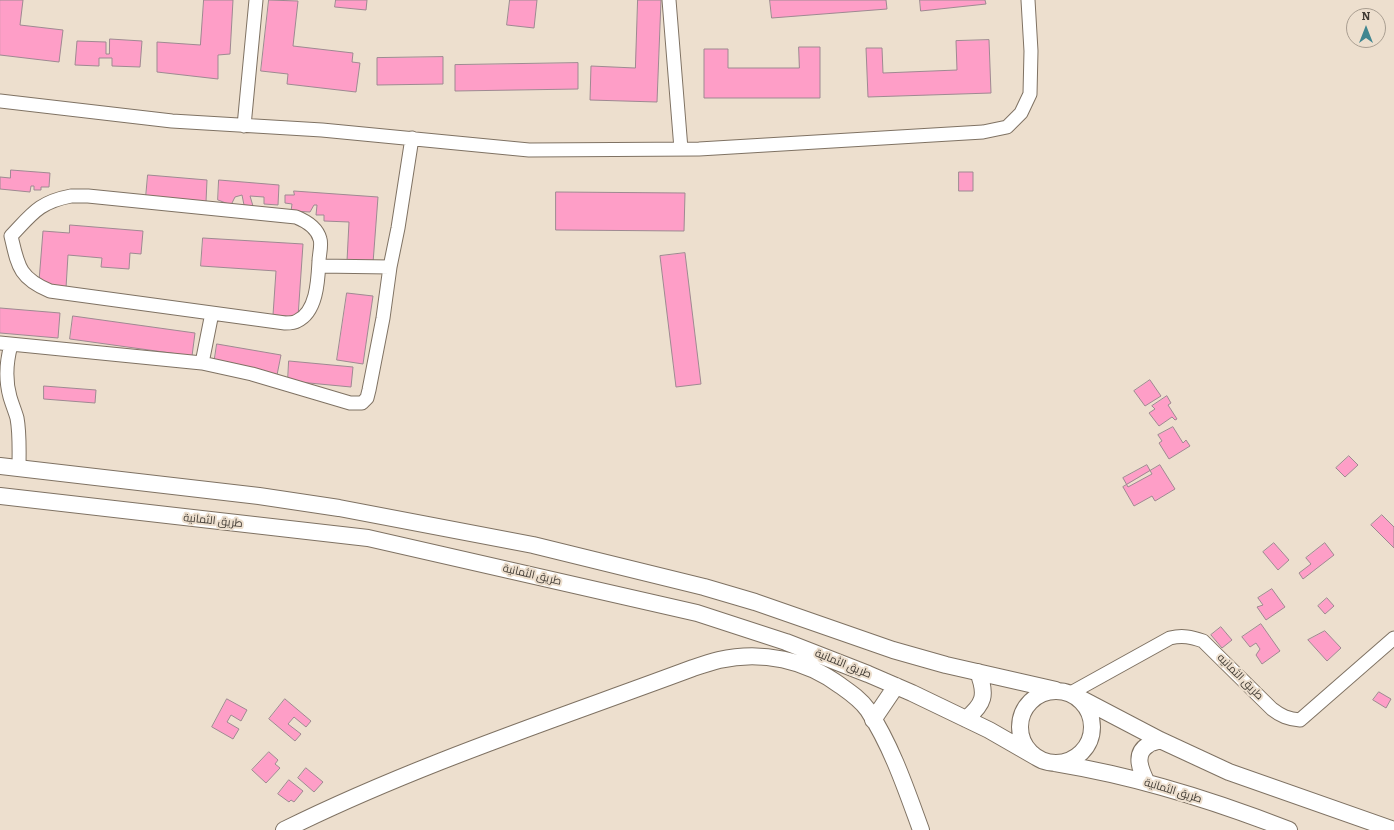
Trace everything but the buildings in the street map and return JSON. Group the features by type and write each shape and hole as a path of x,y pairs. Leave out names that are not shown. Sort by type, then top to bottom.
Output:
{"street":[{"path":"244,126 256,0"},
{"path":"669,0 681,149"},
{"path":"0,101 172,121 322,130 529,150 681,149 983,132 1007,127 1021,113 1030,94 1031,51 1028,0"},
{"path":"19,468 18,430 6,373 5,344 202,363 252,374 350,403 362,403 367,398 369,390 383,318 390,267 398,228 412,138"},
{"path":"71,196 88,196 296,217 307,221 320,239 319,266 314,303 308,312 297,321 285,323 50,291 38,286 25,276 6,235 42,205 55,199 71,196"},
{"path":"319,266 390,267"},
{"path":"202,363 212,313"},
{"path":"0,466 260,496 339,508 533,545 704,587 754,602 893,650 946,665 1067,693 1160,740 1229,772 1394,830"},
{"name":"طريق الثمانية","path":"0,496 362,537 697,613 786,642 896,686 989,730 1036,757"},
{"name":"طريق الثمانيه","path":"1067,693 1170,638 1190,636 1203,641 1272,709 1289,719 1300,720 1394,638"},
{"path":"284,830 378,787 451,757 693,668 720,660 743,656 759,656 801,664 834,680 859,699 868,710 893,756 922,830"},
{"path":"966,719 976,711 983,698 983,685 978,672"},
{"path":"873,720 896,686"},
{"path":"1041,693 1067,693 1085,704 1091,715 1093,729 1089,742 1081,753 1074,758 1064,762 1055,763 1045,761 1036,757 1023,742 1020,733 1021,717 1028,703 1041,693"},
{"path":"1147,783 1139,763 1140,752 1148,744 1160,740"},
{"name":"طريق الثمانية","path":"1055,763 1121,776 1147,783 1290,830"}]}
